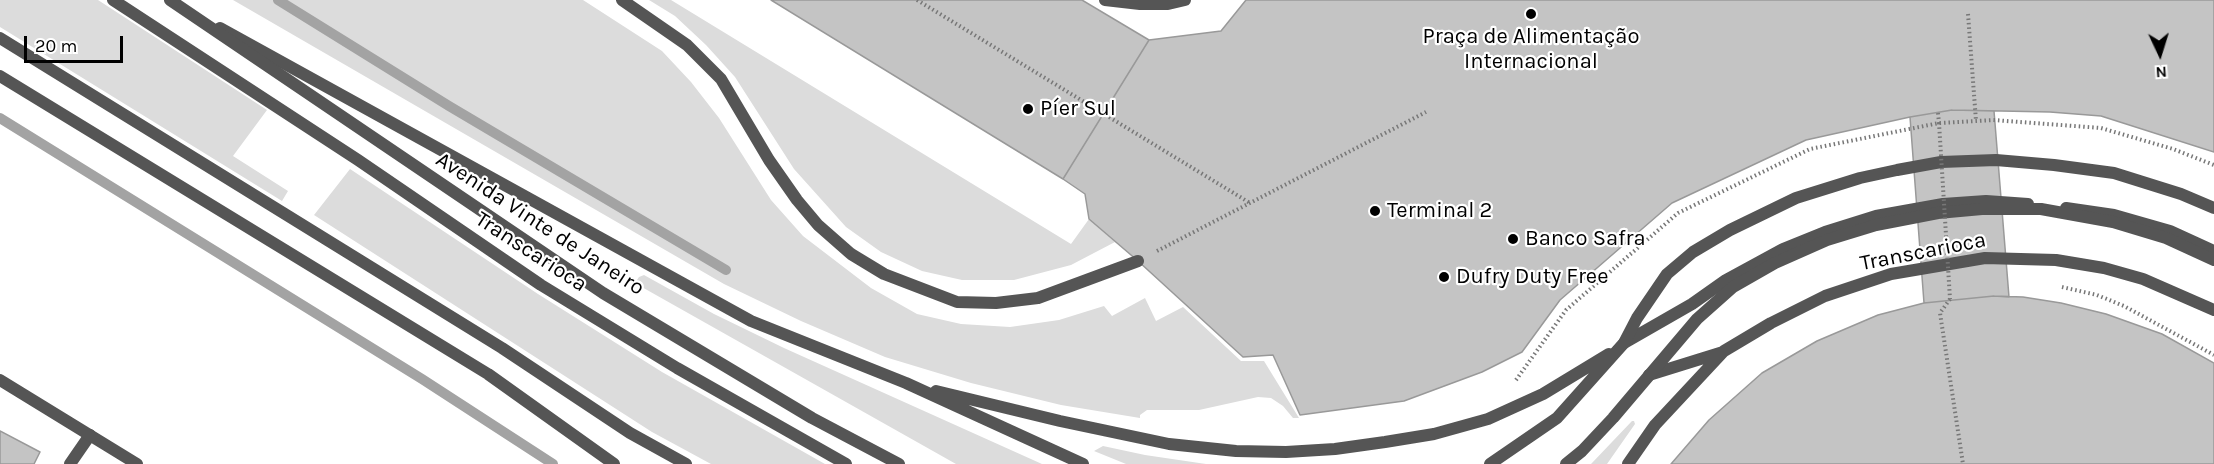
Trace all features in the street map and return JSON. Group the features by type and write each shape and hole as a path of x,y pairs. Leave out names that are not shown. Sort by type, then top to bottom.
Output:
{"street":[{"name":"Transcarioca","path":"113,0 358,160 541,285 677,368 846,464"},
{"name":"Avenida Vinte de Janeiro","path":"170,0 603,293 812,418 899,464"},
{"path":"622,0 687,45 722,79 769,159 797,200 818,225 851,254 884,274 957,302 996,303 1038,298 1138,261"},
{"path":"1105,0 1168,4 1185,0"},
{"path":"188,11 751,321 906,383 1083,464"},
{"path":"0,38 502,348 630,433 686,464"},
{"path":"0,76 488,374 614,464"},
{"path":"1490,464 1557,418 1622,346 1637,318 1667,274 1693,252 1730,230 1807,195 1860,178 1941,162 2007,161 2114,173 2181,194 2214,208"},
{"path":"906,383 1060,422 1169,444 1236,451 1286,452 1335,449 1434,434 1488,419 1543,394 1692,304 1726,280 1783,249 1825,232 1876,216 1943,204 1986,201 2042,205 2114,215 2170,231 2214,251"},
{"path":"1566,464 1582,451 1697,320 1733,287 1775,263 1827,240 1876,225 1938,213 2041,209 2113,222 2166,238 2214,260"},
{"name":"Transcarioca","path":"1628,464 1655,425 1724,351 1771,323 1825,296 1891,274 1984,258 2056,260 2104,268 2143,279 2214,310"},
{"path":"1649,375 1724,351"},
{"path":"0,380 137,464"},
{"path":"70,464 90,435"}],"path":[{"path":"917,0 1250,203"},
{"path":"1968,14 1976,121"},
{"path":"1138,261 1426,112"},
{"path":"1938,112 1950,299 1940,313 1963,464"},
{"path":"2051,285 2097,295 2124,306 2214,355"}],"shaded area":[{"path":"0,0 98,0 267,110 233,156 288,191 282,201 0,27"},
{"path":"233,0 583,0 662,51 691,82 719,118 771,200 803,236 871,288 917,314 961,324 1010,327 1059,320 1104,306 1112,316 1145,298 1156,321 1183,307 1241,361 1264,361 1299,418 1293,418 1283,406 1271,398 1258,397 1199,410 1147,410 1140,415 1140,418 1061,405 971,383 885,357 801,321 724,284"},
{"path":"649,0 671,0 1071,244 1089,219 1115,242 1071,265 1014,280 962,280 922,271 881,252 846,227 794,169 735,77 706,45 675,16"},
{"path":"350,169 538,294 662,372 825,464 711,464 652,432 314,215"},
{"path":"644,275 714,314 784,348 1042,464 956,464 640,286 637,280"},
{"path":"1632,421 1635,424 1607,464 1591,464"},
{"path":"1103,446 1206,464 1126,464 1094,451"}],"building":[{"name":"Píer Sul","path":"771,0 1082,0 1149,40 1063,179"},
{"name":"Terminal 2","path":"1246,0 2214,0 2214,152 2101,116 2050,112 1952,110 1806,140 1672,203 1560,300 1522,352 1482,372 1404,401 1300,415 1273,355 1243,357 1089,219 1085,194 1063,179 1149,40 1221,31"},
{"path":"1952,110 1994,111 2009,297 1994,296 1924,303 1910,117"},
{"path":"1994,296 2023,297 2061,303 2106,314 2162,334 2214,363 2214,464 1671,464 1709,420 1762,373 1817,341 1878,315 1924,303"},
{"path":"0,431 40,452 34,464 0,464"}],"waterway":[{"path":"278,0 449,106 726,270"},
{"path":"0,118 422,379 553,464"}],"place":[{"name":"Praça de Alimentação Internacional","path":"1531,14"},
{"name":"Píer Sul","path":"1028,109"},
{"name":"Terminal 2","path":"1375,211"},
{"name":"Banco Safra","path":"1513,239"},
{"name":"Dufry Duty Free","path":"1444,277"}]}
